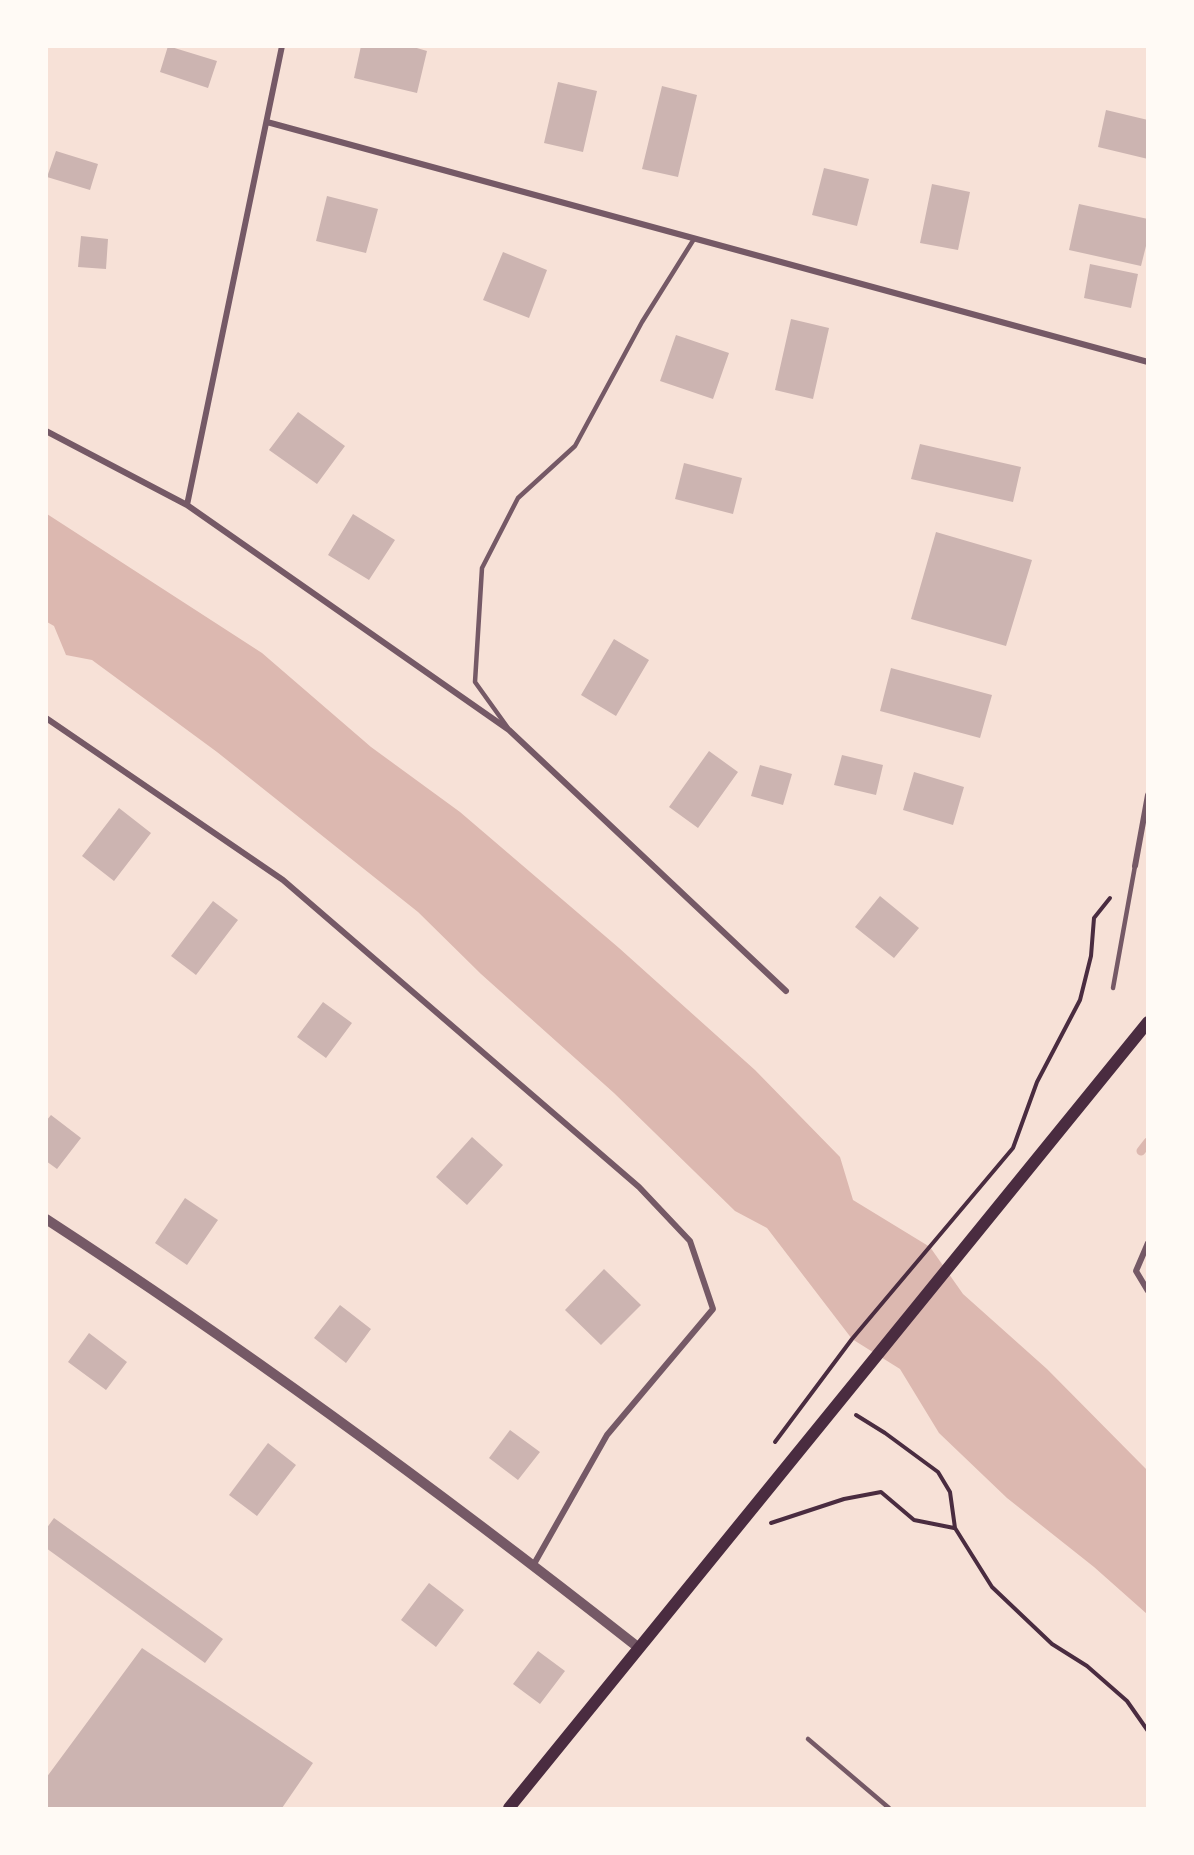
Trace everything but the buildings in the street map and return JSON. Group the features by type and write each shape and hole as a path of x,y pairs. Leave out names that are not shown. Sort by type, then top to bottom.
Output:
{"main road":[{"path":"509,1809 1148,1022"}],"street":[{"path":"187,505 282,46"},
{"path":"267,122 1148,362"},
{"path":"46,431 187,505 509,730 786,991"},
{"path":"46,718 283,879 639,1187 690,1241 713,1309 607,1435 534,1564"},
{"path":"1135,866 1148,795"},
{"path":"46,1219 169,1299 352,1429 534,1564 639,1648"},
{"path":"1148,1243 1136,1271 1148,1292"}],"lane":[{"path":"509,730 475,682 482,568 518,498 575,446 642,322 694,239"},
{"path":"1113,988 1135,866"},
{"path":"808,1739 889,1809"}],"path":[{"path":"770,1449 852,1339 1013,1148 1037,1082 1080,1000 1091,956 1094,918 1135,866"},
{"path":"854,1414 885,1433 938,1472 950,1492 955,1528 992,1587 1052,1644 1088,1665 1128,1701 1148,1731"},
{"path":"768,1524 844,1499 881,1492 914,1520 955,1528"}],"shaded area":[{"path":"47,514 262,653 371,747 460,812 619,948 755,1070 840,1157 853,1200 930,1247 963,1294 1047,1369 1147,1470 1147,1614 1094,1567 1007,1498 939,1433 900,1369 852,1339 767,1228 735,1211 614,1093 481,974 418,912 217,752 92,660 66,655 54,626 47,622"}],"waterway":[{"path":"1141,1151 1148,1142"}]}
